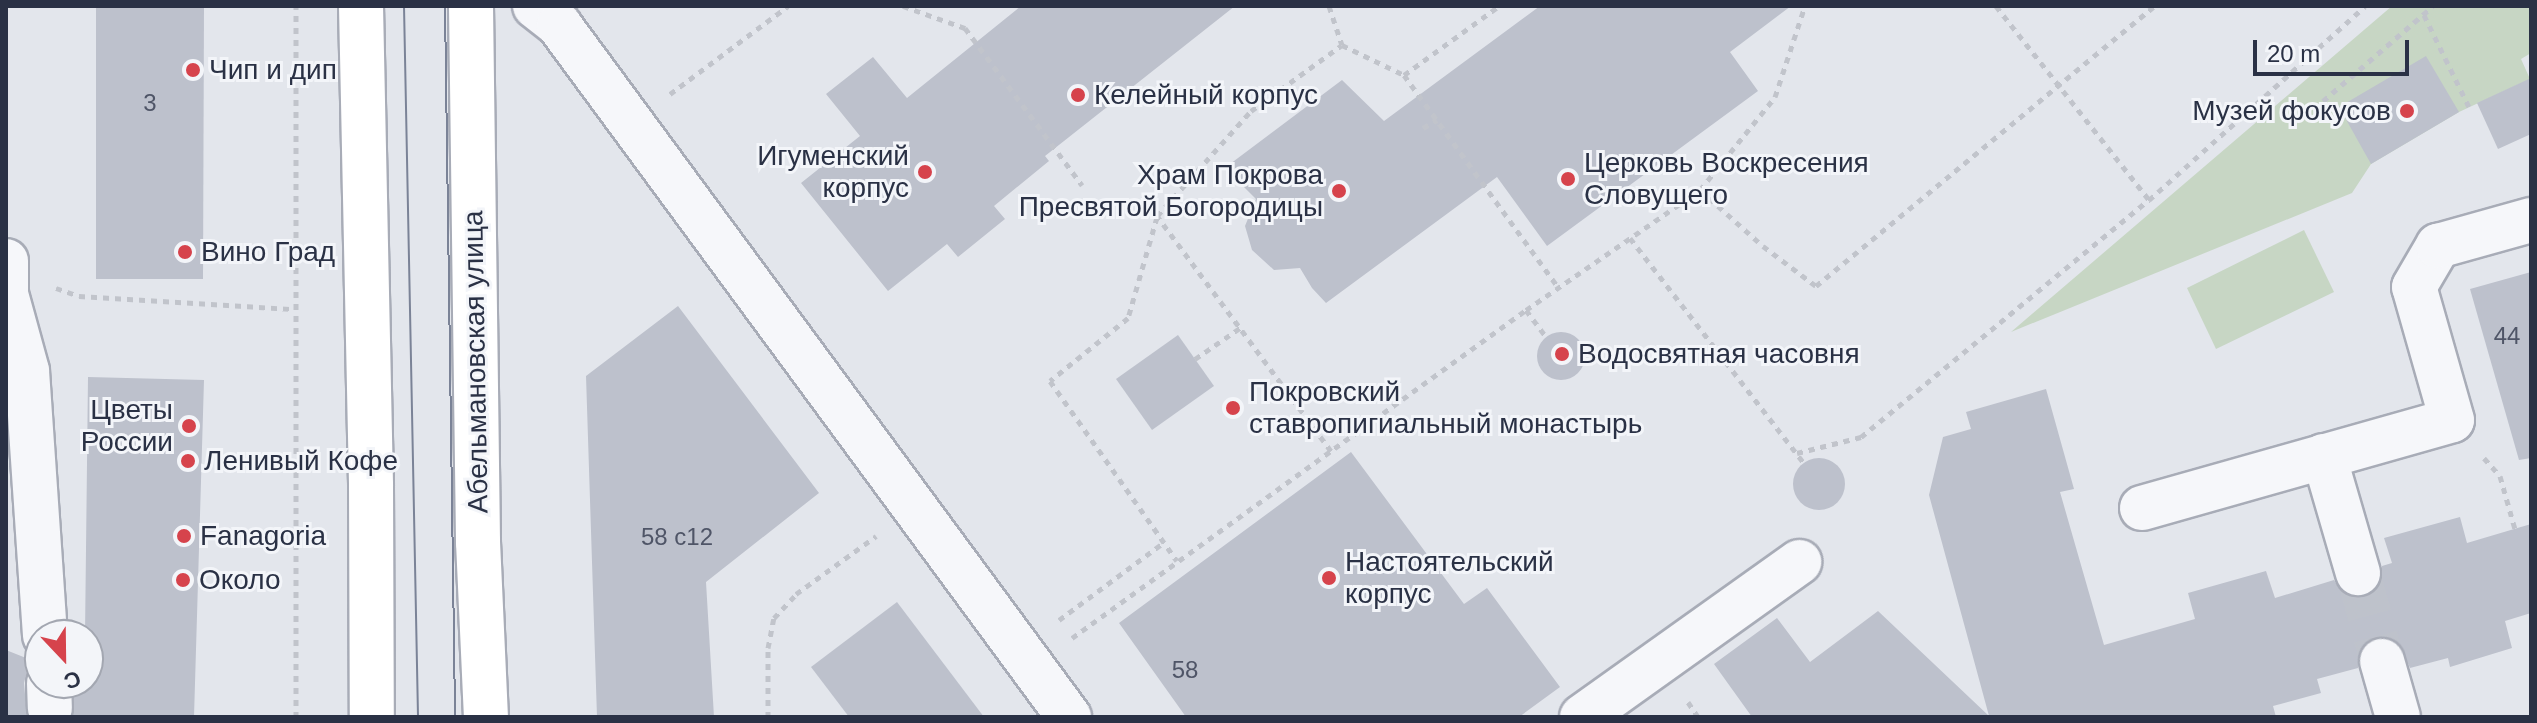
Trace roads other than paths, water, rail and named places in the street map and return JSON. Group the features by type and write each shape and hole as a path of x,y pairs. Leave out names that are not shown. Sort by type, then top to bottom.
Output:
{"main road":[{"path":"361,6 371,486 369,713"},
{"name":"Абельмановская улица","path":"471,6 479,555 486,717"}],"lane":[{"path":"535,6 559,25 1069,717"},
{"path":"2142,508 2452,420 2414,287 2438,246 2531,220"},
{"path":"6,261 6,294 27,371 44,619"},
{"path":"2324,456 2358,573"},
{"path":"1582,717 1799,562"},
{"path":"2382,661 2398,717"}],"tunnel":[{"path":"2358,573 2382,661"}],"tram line":[{"path":"404,6 418,717"},
{"path":"445,6 455,717"}],"place":[{"name":"Чип и дип","path":"193,70"},
{"name":"Келейный корпус","path":"1078,95"},
{"name":"Музей фокусов","path":"2407,111"},
{"name":"Игуменский корпус","path":"925,172"},
{"name":"Церковь Воскресения Словущего","path":"1568,179"},
{"name":"Храм Покрова Пресвятой Богородицы","path":"1339,191"},
{"name":"Вино Град","path":"185,252"},
{"name":"Водосвятная часовня","path":"1562,354"},
{"name":"Покровский ставропигиальный монастырь","path":"1233,408"},
{"name":"Цветы России","path":"189,426"},
{"name":"Ленивый Кофе","path":"188,461"},
{"name":"Fanagoria","path":"184,536"},
{"name":"Настоятельский корпус","path":"1329,578"},
{"name":"Около","path":"183,580"}]}
